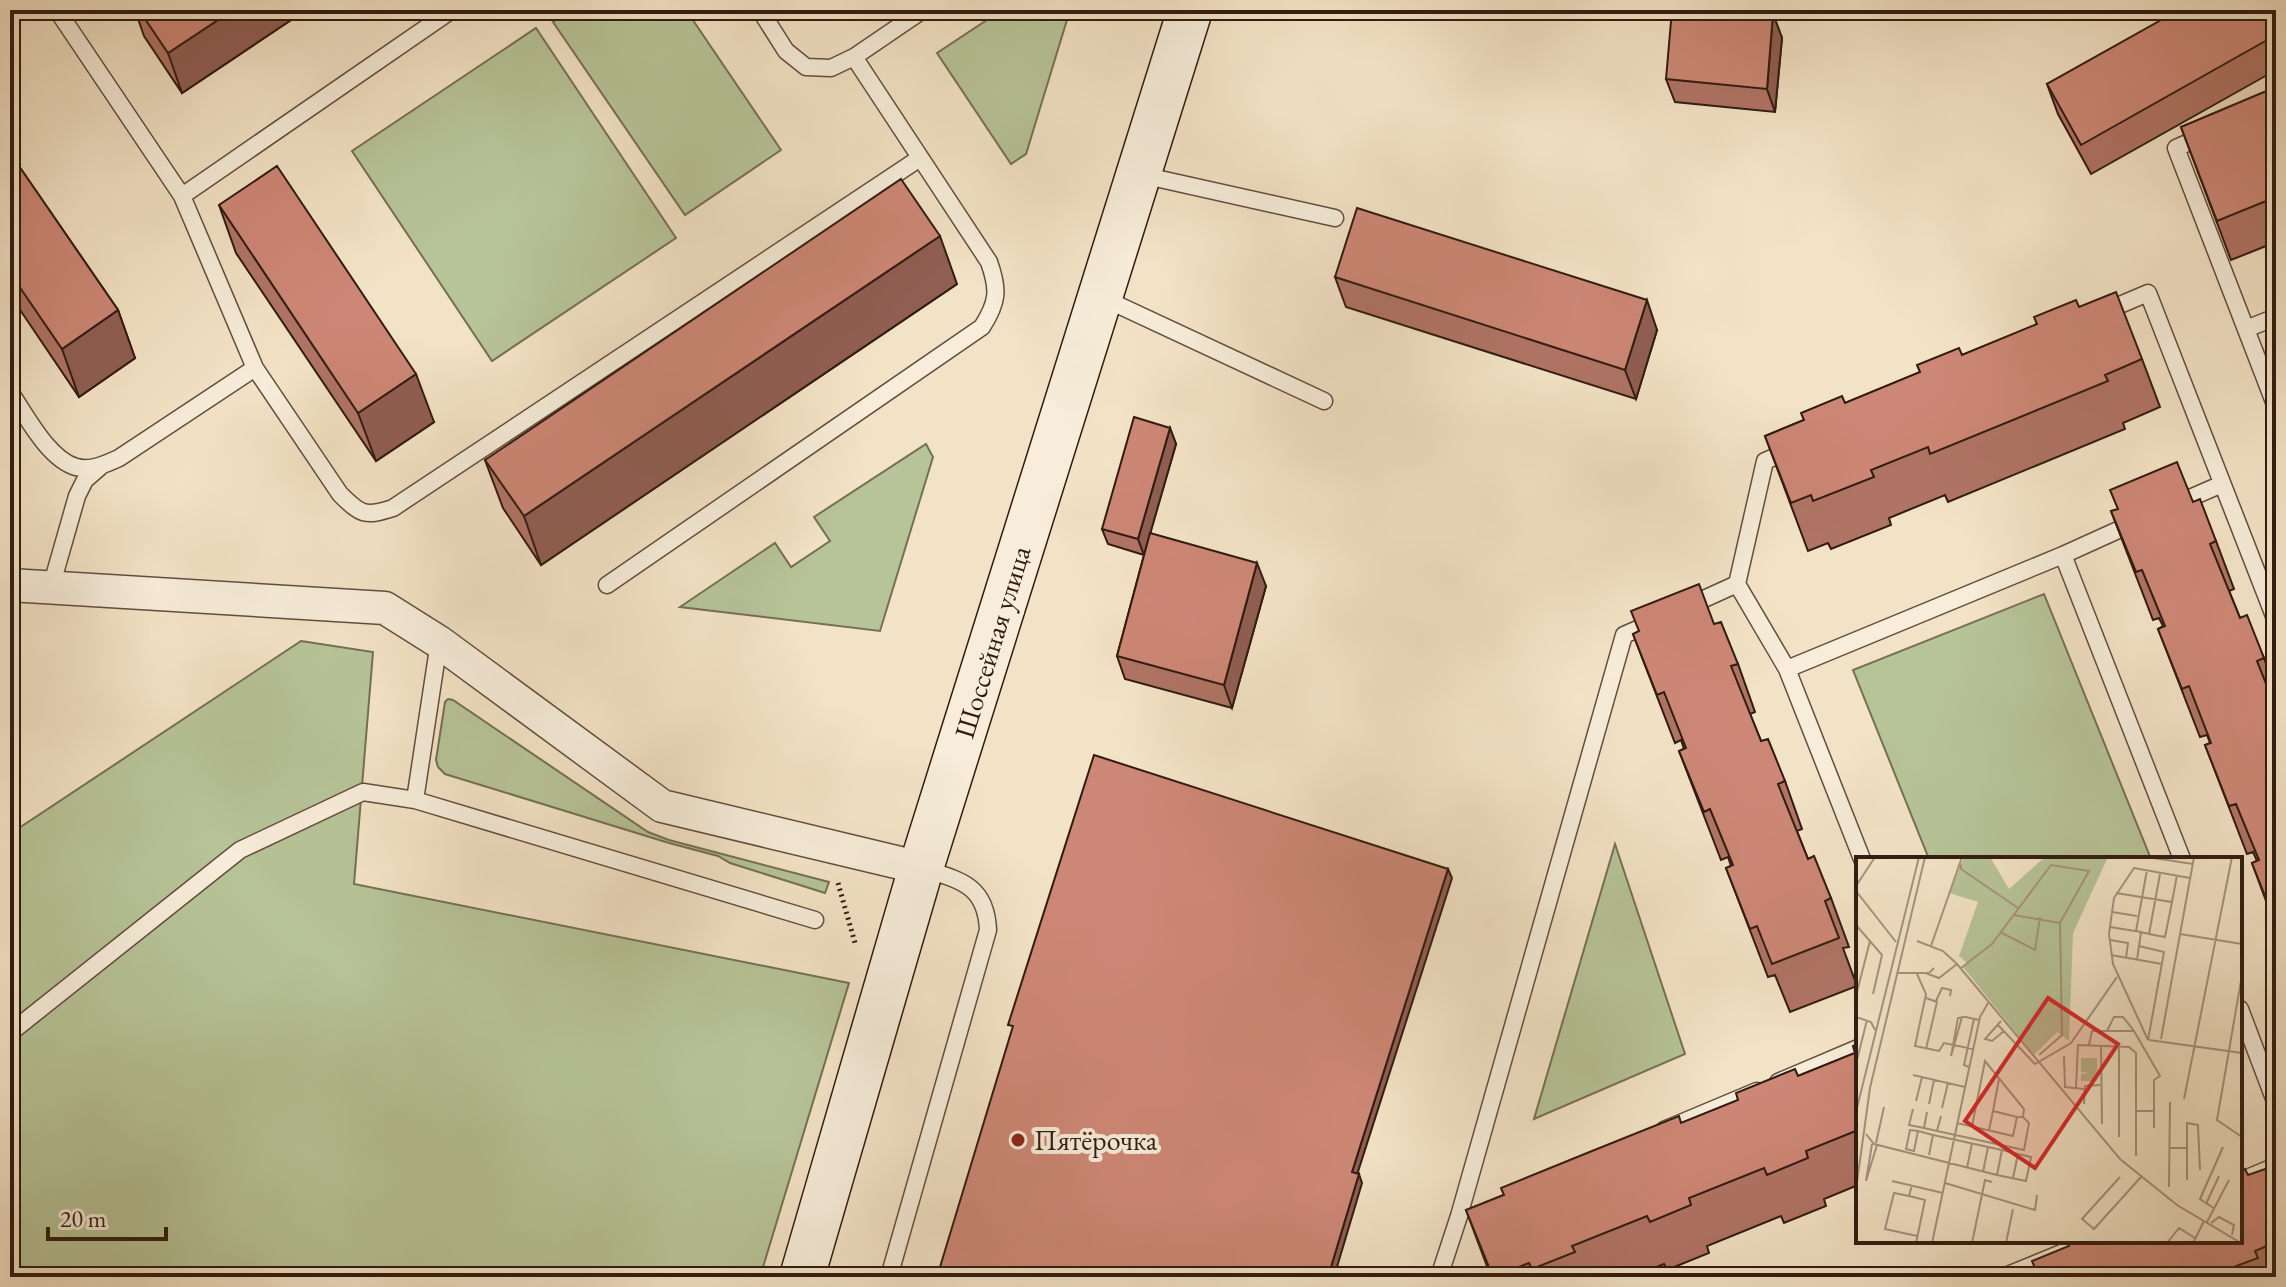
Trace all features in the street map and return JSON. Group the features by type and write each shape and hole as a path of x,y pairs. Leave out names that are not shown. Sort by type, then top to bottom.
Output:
{"main road":[{"name":"Шоссейная улица","path":"802,1277 921,868 1190,10"}],"street":[{"path":"10,585 385,608 439,642 662,806 921,868"}],"lane":[{"path":"57,10 182,196 255,368 340,494 354,508 371,515 393,508 920,158"},
{"path":"182,196 452,10"},
{"path":"760,10 786,51 806,67 831,68 854,57 923,10"},
{"path":"607,585 982,327 993,309 997,285 989,262 854,57"},
{"path":"2219,129 2176,148 2276,407"},
{"path":"1139,174 1335,218"},
{"path":"2091,318 2148,293 2276,621"},
{"path":"1100,297 1324,401"},
{"path":"2246,329 2276,317"},
{"path":"51,587 77,496 85,480 100,467 119,458 255,368"},
{"path":"10,392 52,452 77,467 100,467"},
{"path":"1808,442 1765,461 1737,584 1787,669 1861,857"},
{"path":"1787,669 2063,555 2222,484"},
{"path":"2063,555 2181,857"},
{"path":"1439,1277 1466,1213 1624,635 1737,584"},
{"path":"415,800 439,642"},
{"path":"10,1033 240,850 363,792 415,800 815,920"},
{"path":"889,1277 988,930 987,915 980,896 964,882 921,868"},
{"path":"2242,1014 2276,1104"},
{"path":"1644,1138 1856,1049"},
{"path":"2242,1180 2276,1166"},
{"path":"2003,1277 2086,1243"}],"path":[{"path":"836,878 856,944"}],"green space":[{"path":"570,10 686,10 781,150 685,215 553,22"},
{"path":"1002,10 1070,10 1026,154 1011,164 937,53"},
{"path":"536,28 676,238 492,361 352,151"},
{"path":"926,444 933,457 880,631 680,607 775,543 791,567 830,541 814,517"},
{"path":"2044,594 2150,857 1928,857 1853,670"},
{"path":"301,641 373,652 354,884 849,983 760,1277 10,1277 10,834"},
{"path":"448,699 648,832 829,882 825,893 730,863 718,856 445,774 436,760"},
{"path":"1615,844 1685,1054 1534,1119"}],"building":[{"path":"139,10 233,10 168,53"},
{"path":"1672,10 1773,14 1767,89 1666,79"},
{"path":"2179,10 2276,10 2276,35 2081,145 2047,84"},
{"path":"2276,87 2276,197 2217,221 2181,127"},
{"path":"10,153 118,310 62,349 10,273"},
{"path":"277,166 416,374 358,413 219,205"},
{"path":"901,179 940,236 524,516 485,460"},
{"path":"1357,208 1647,300 1625,370 1335,277"},
{"path":"2116,292 2142,359 2105,375 2108,381 1930,454 1928,447 1871,470 1874,477 1813,501 1811,495 1791,503 1765,436 1804,420 1801,413 1842,396 1845,403 1920,372 1917,365 1959,348 1962,355 2037,324 2034,317 2076,300 2079,307"},
{"path":"1134,417 1170,428 1138,539 1102,529"},
{"path":"2177,462 2193,502 2200,499 2216,541 2210,544 2240,618 2247,615 2264,658 2257,661 2276,709 2276,924 2252,863 2259,860 2236,804 2229,806 2205,745 2211,743 2189,686 2182,689 2158,629 2165,626 2142,570 2136,572 2111,511 2118,509 2110,490"},
{"path":"1150,533 1257,563 1224,685 1117,656"},
{"path":"1699,584 1714,624 1721,622 1738,664 1731,666 1761,741 1768,739 1785,781 1778,784 1808,859 1814,856 1831,898 1825,901 1839,938 1772,964 1757,926 1750,929 1726,868 1733,865 1710,809 1704,812 1679,751 1686,748 1664,692 1657,695 1633,634 1639,631 1631,611"},
{"path":"1094,755 1448,869 1352,1172 1359,1174 1328,1277 937,1277 1013,1026 1008,1025"},
{"path":"1856,1045 1856,1131 1806,1151 1808,1158 1767,1175 1764,1168 1689,1198 1691,1205 1650,1222 1647,1216 1572,1246 1575,1252 1532,1269 1529,1263 1493,1277 1466,1210 1504,1195 1501,1188 1679,1116 1681,1123 1738,1100 1736,1093 1795,1069 1798,1076 1855,1053 1853,1046"},
{"path":"2268,1168 2276,1187 2276,1242 2255,1251 2258,1258 2215,1274 2213,1268 2188,1277 2025,1277 2037,1273 2032,1261 2069,1246 2068,1243 2242,1243 2242,1170 2245,1169 2248,1175"}],"place":[{"name":"Пятёрочка","path":"1018,1140"}]}
